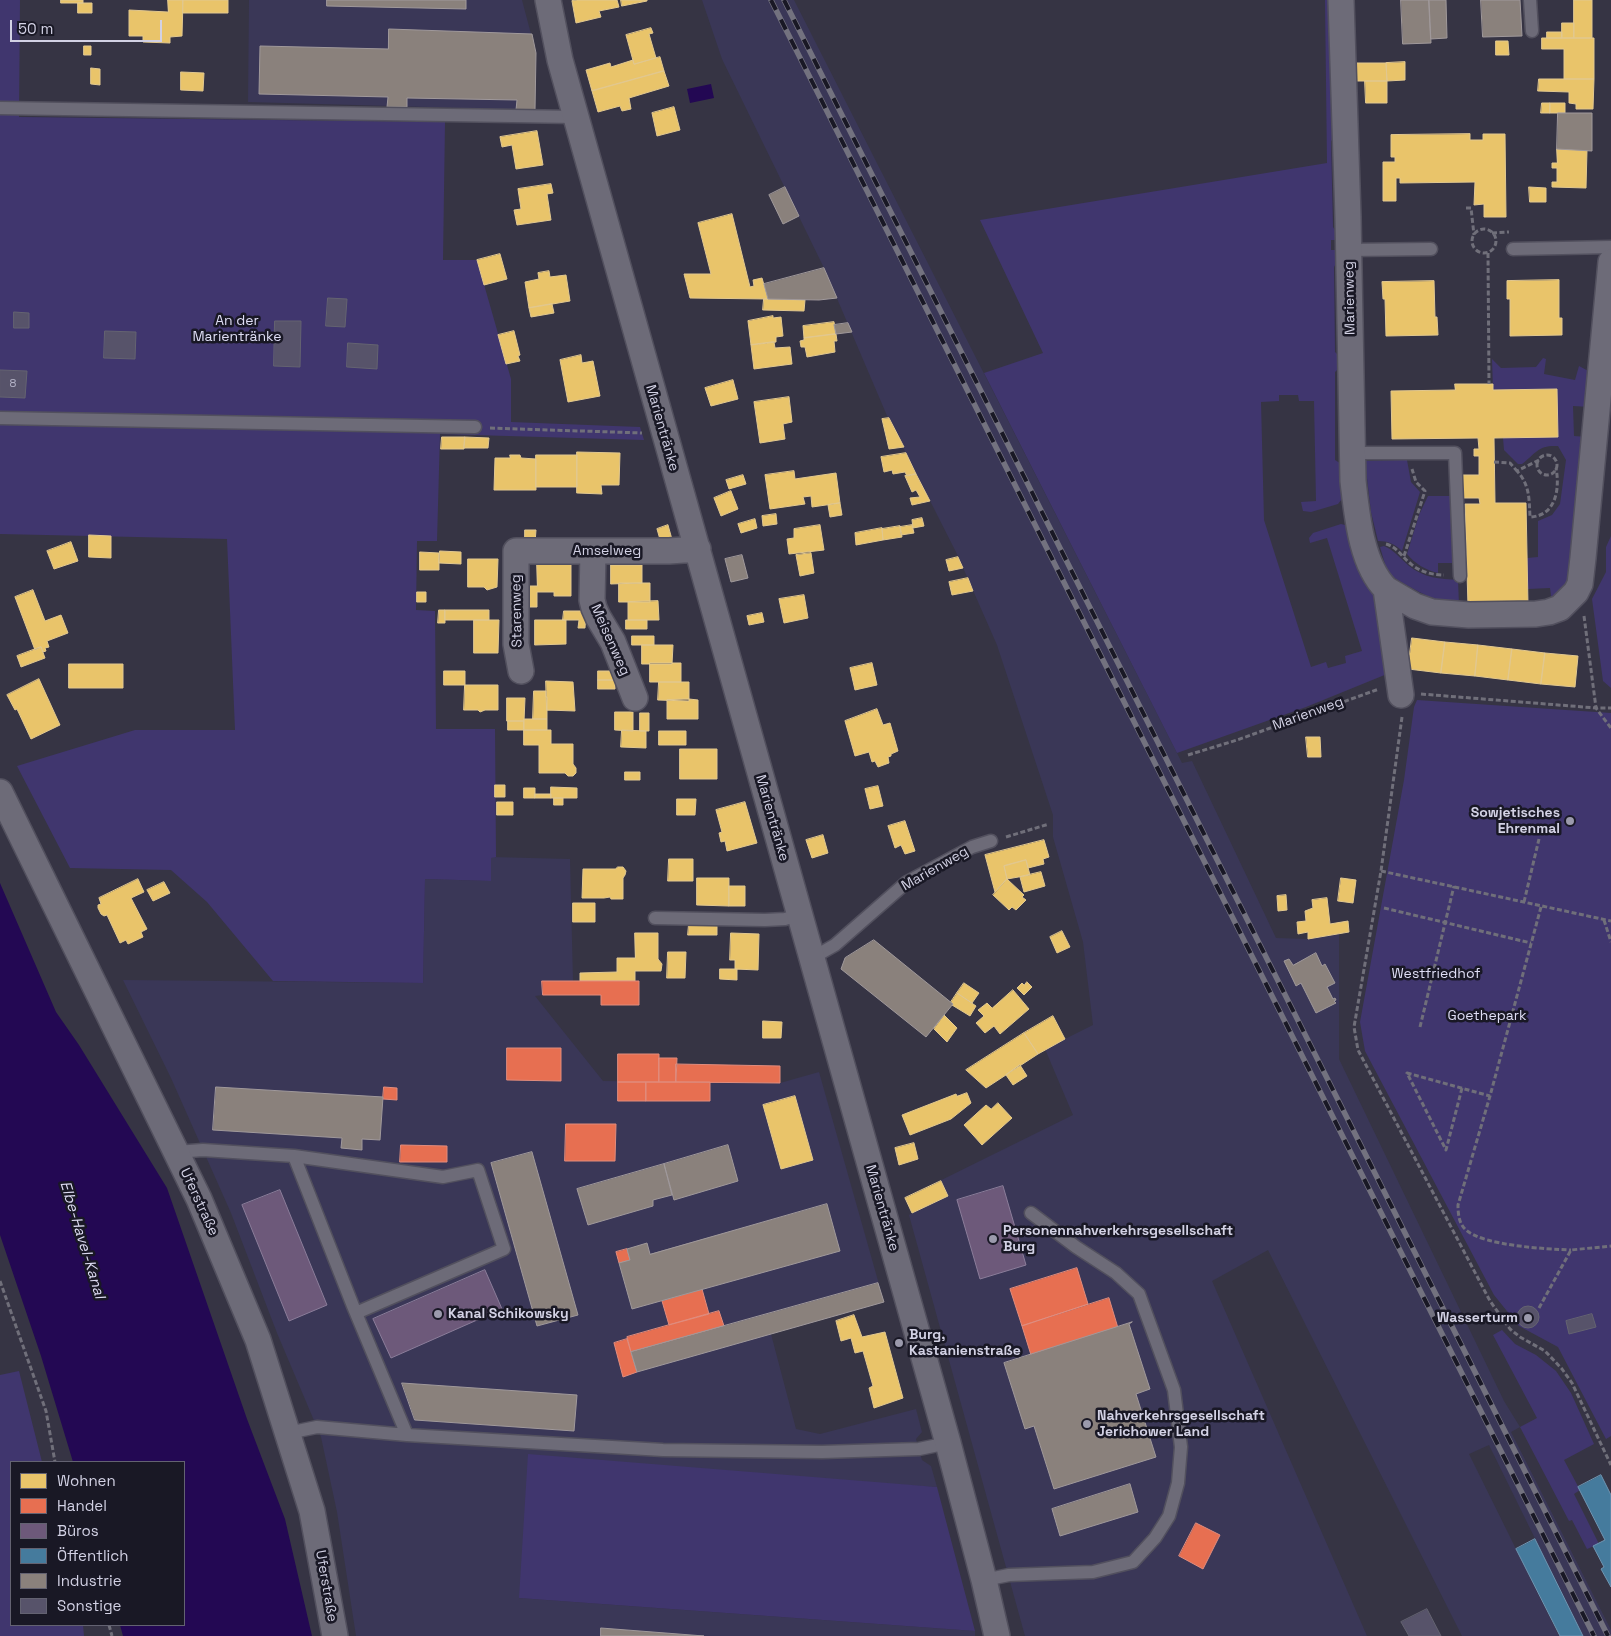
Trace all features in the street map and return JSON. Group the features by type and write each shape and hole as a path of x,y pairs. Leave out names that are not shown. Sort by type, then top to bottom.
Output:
{"street":[{"name":"Marientränke","path":"548,0 560,60 948,1443 997,1636"},
{"name":"Marienweg","path":"1341,0 1349,250 1351,453 1356,510 1371,569 1377,580 1386,589 1415,606 1432,612 1469,615 1536,614 1560,608 1576,592"},
{"path":"1576,592 1580,584 1583,558 1611,262"},
{"name":"Amselweg","path":"516,551 669,552 698,549"},
{"name":"Starenweg","path":"516,551 516,644 521,670"},
{"name":"Meisenweg","path":"592,552 592,600 594,608 613,642 635,698"},
{"name":"Marienweg","path":"1386,589 1400,690"},
{"name":"Uferstraße","path":"0,792 199,1199 258,1340 312,1511 335,1636"}],"lane":[{"path":"1530,0 1532,31"},
{"path":"0,108 576,117"},
{"path":"1514,249 1611,247"},
{"path":"1349,250 1431,249"},
{"path":"0,418 475,427"},
{"path":"1351,453 1455,453 1460,576"},
{"name":"Marienweg","path":"812,958 835,946 907,882 972,847 991,841"},
{"path":"655,918 765,920 785,919 799,915"},
{"path":"176,1152 203,1150 294,1156 442,1177 478,1170 504,1249 356,1313"},
{"path":"294,1156 407,1435"},
{"path":"984,1580 1009,1575 1093,1572 1133,1562 1155,1538 1170,1516 1178,1483 1182,1447 1174,1390 1139,1294 1116,1272 1076,1247 1031,1213"},
{"path":"288,1432 317,1427 407,1435 663,1450 822,1452 919,1449 948,1443"}],"path":[{"path":"1466,208 1471,208 1474,235 1472,241 1475,249 1479,252 1488,252 1495,246 1495,236 1486,230 1479,230 1474,235"},
{"path":"1488,252 1489,384"},
{"path":"475,427 664,433"},
{"path":"1411,452 1412,470 1416,482 1425,491 1404,556 1411,564 1433,575 1460,576"},
{"path":"1494,462 1510,463 1517,471 1524,478 1529,492 1530,517 1537,517 1543,514 1554,504 1558,486 1556,462 1552,457 1546,456 1517,471"},
{"path":"1539,460 1538,470 1543,474 1553,473 1556,468"},
{"path":"1576,592 1582,607 1596,708 1611,728"},
{"path":"1400,690 1402,718 1381,870 1354,1027 1358,1050 1490,1301 1510,1329 1545,1351 1562,1369 1572,1383 1611,1464"},
{"name":"Marienweg","path":"1188,755 1307,716 1367,692 1400,690 1415,693 1611,708"},
{"path":"991,841 1049,824"},
{"path":"1524,902 1538,839"},
{"path":"1381,870 1611,921"},
{"path":"1420,1027 1454,886"},
{"path":"1541,907 1490,1096 1458,1205 1458,1215 1466,1230 1476,1236 1524,1247 1571,1250 1611,1246"},
{"path":"1384,908 1531,943"},
{"path":"1603,920 1611,942"},
{"path":"1462,1088 1446,1150 1407,1073 1462,1088 1490,1096"},
{"path":"1540,1308 1571,1250"},
{"path":"0,1281 46,1411 55,1461"}],"shaded area":[{"path":"249,0 522,0 536,53 535,110 248,102"},
{"path":"702,0 794,0 1182,763 1192,761 1276,938 1308,939 1339,933 1339,1059 1504,1401 1520,1427 1511,1432 1611,1630 1611,1636 1583,1636 1489,1445 1469,1454 1559,1636 1462,1636 1268,1250 1212,1281 1367,1636 1025,1636 909,1215 912,1213 905,1198 1073,1115 1045,1049 1093,1025 1083,942 1053,837 1053,815 997,645 957,554 888,418 824,268 722,59"},
{"path":"491,857 570,859 573,981 543,981 543,995 535,996 603,1081 780,1083 819,1072 884,1302 771,1334 796,1429 820,1434 916,1409 922,1432 916,1439 922,1460 931,1466 937,1487 842,1481 519,1598 975,1631 975,1636 356,1636 337,1512 321,1437 277,1333 231,1213 171,1078 123,980 423,983 425,879 490,881"}],"green space":[{"name":"An der Marientränke","path":"0,0 20,0 19,117 445,122 443,260 477,260 511,379 511,422 640,427 644,440 440,434 437,541 417,541 416,610 435,611 436,729 495,729 496,857 491,858 491,881 425,879 423,983 273,981 207,902 171,870 70,868 17,766 135,730 235,730 227,539 0,534"},
{"path":"1325,0 1332,0 1337,136 1331,141 1333,227 1340,240 1331,240 1331,250 1340,250 1340,257 1334,267 1335,352 1343,360 1343,364 1335,372 1335,460 1343,465 1345,495 1338,504 1311,512 1303,511 1301,502 1316,501 1314,401 1299,401 1298,395 1279,395 1279,401 1261,402 1264,520 1311,667 1326,662 1328,668 1346,663 1345,656 1362,651 1327,538 1310,543 1309,538 1313,533 1341,524 1353,527 1377,592 1387,674 1306,707 1177,753 984,373 1043,353 980,220 1327,163"},
{"path":"1543,358 1546,359 1544,374 1575,380 1579,366 1594,374 1590,407 1573,406 1574,436 1587,437 1570,582 1552,602 1550,588 1528,589 1527,558 1538,557 1538,521 1552,515 1560,504 1566,460 1558,446 1551,446 1542,448 1522,464 1518,464 1504,450 1503,438 1557,389 1493,390 1492,359 1501,368 1536,367"},
{"path":"1407,460 1411,482 1420,492 1402,551 1391,543 1378,541 1371,512 1365,461"},
{"path":"1428,496 1451,496 1455,563 1438,563 1438,573 1421,566 1407,554 1419,515"},
{"path":"1611,536 1611,688 1603,681 1592,599 1606,572 1606,547"},
{"path":"1384,546 1420,573 1458,580 1459,605 1430,597 1388,574 1380,547"},
{"name":"Goethepark","path":"1417,700 1611,713 1611,1436 1606,1439 1558,1347 1519,1326 1494,1295 1365,1051 1360,1022 1404,780 1414,707"},
{"path":"1502,1330 1515,1344 1536,1355 1556,1371 1571,1393 1594,1444 1564,1460 1580,1490 1574,1494 1599,1544 1587,1549 1572,1520 1569,1521 1520,1427 1537,1418 1493,1335"},
{"path":"19,1371 42,1461 10,1461 10,1626 83,1626 84,1636 0,1636 0,1375"},
{"path":"528,1454 937,1487 975,1631 519,1598"}],"water":[{"path":"711,84 714,98 690,103 687,89"},
{"name":"Elbe-Havel-Kanal","path":"0,883 56,1012 79,1045 167,1188 247,1419 285,1519 312,1636 123,1636 120,1626 185,1626 185,1461 73,1461 41,1356 0,1235"}],"building: Wohnen":[{"path":"61,0 83,0 83,3 61,3"},
{"path":"168,0 183,0 182,36 170,37 170,43 143,42 143,36 129,36 129,10 168,12"},
{"path":"183,0 228,0 228,13 183,13"},
{"path":"617,0 619,7 599,11 601,17 576,23 572,1"},
{"path":"621,0 647,0 647,1 622,6"},
{"path":"1574,0 1592,0 1592,38 1574,38"},
{"path":"78,3 92,3 92,13 78,13"},
{"path":"1562,23 1574,23 1574,38 1562,38"},
{"path":"651,28 653,33 649,34 656,58 634,64 626,35"},
{"path":"1547,32 1562,32 1562,38 1547,38"},
{"path":"1542,38 1594,38 1594,79 1564,79 1564,49 1542,49"},
{"path":"1496,41 1508,41 1509,55 1496,55"},
{"path":"84,46 91,46 91,55 84,55"},
{"path":"660,57 664,71 592,91 586,70 610,63 611,67 633,60 634,64"},
{"path":"1405,62 1405,80 1387,81 1386,63"},
{"path":"1355,63 1386,63 1387,81 1355,81"},
{"path":"91,68 100,69 100,85 91,84"},
{"path":"664,71 669,86 629,98 631,109 622,111 620,106 598,112 592,91"},
{"path":"181,72 204,73 203,91 181,90"},
{"path":"1539,79 1594,79 1593,109 1576,109 1576,104 1569,103 1569,92 1538,91"},
{"path":"1365,81 1387,81 1387,103 1366,103"},
{"path":"1542,103 1550,103 1550,113 1541,113"},
{"path":"1550,103 1565,103 1565,113 1550,113"},
{"path":"674,107 680,130 657,136 652,113"},
{"path":"537,131 543,165 516,169 512,145 502,147 500,137"},
{"path":"1470,134 1470,140 1483,140 1483,134 1505,134 1506,217 1484,217 1484,204 1474,205 1475,182 1400,183 1400,178 1396,178 1396,201 1383,201 1383,162 1395,162 1395,157 1391,157 1391,135"},
{"path":"1557,149 1587,150 1586,188 1552,187 1552,182 1557,182 1557,168 1552,168 1552,163 1557,163"},
{"path":"551,184 553,193 547,194 551,220 517,225 514,210 521,209 518,189"},
{"path":"1529,187 1546,188 1546,202 1530,202"},
{"path":"732,214 750,287 754,286 753,280 762,278 768,299 690,298 684,274 711,274 698,223"},
{"path":"500,254 507,279 484,285 477,260"},
{"path":"549,271 550,277 566,275 570,301 529,308 525,282 539,279 538,273"},
{"path":"1559,280 1559,318 1562,318 1562,335 1510,336 1510,299 1507,299 1507,281"},
{"path":"1434,281 1435,317 1437,317 1438,335 1386,336 1385,299 1383,299 1382,282"},
{"path":"764,299 805,300 804,311 763,310"},
{"path":"552,304 554,313 531,317 529,308"},
{"path":"773,316 773,318 781,317 783,336 776,337 776,342 751,345 748,321"},
{"path":"834,322 836,334 804,338 803,326"},
{"path":"514,331 520,361 506,364 498,335"},
{"path":"836,334 837,341 834,341 835,352 807,357 805,347 801,347 800,341 804,340 804,338"},
{"path":"774,342 775,348 790,347 792,364 754,369 751,345"},
{"path":"581,355 582,363 593,361 600,396 568,402 560,360"},
{"path":"733,380 738,399 711,406 705,388"},
{"path":"1455,384 1493,384 1493,390 1557,389 1558,437 1494,438 1495,503 1526,503 1528,605 1468,606 1465,504 1480,504 1479,498 1460,498 1459,475 1479,475 1479,456 1474,456 1474,449 1479,449 1478,438 1392,439 1391,391 1455,390"},
{"path":"789,397 792,422 783,424 785,439 760,443 754,402"},
{"path":"889,418 904,447 889,449 882,419"},
{"path":"442,437 465,437 464,449 441,449"},
{"path":"465,437 489,438 488,448 464,448"},
{"path":"577,452 620,453 619,485 601,485 602,494 577,493"},
{"path":"906,453 916,474 907,476 905,472 893,474 892,470 884,472 881,457"},
{"path":"510,455 520,455 521,458 536,459 536,490 494,490 495,458 510,458"},
{"path":"536,455 577,455 577,487 536,487"},
{"path":"794,471 795,479 836,473 840,503 812,507 811,496 803,497 805,504 770,509 765,475"},
{"path":"916,474 930,501 912,505 910,498 920,497 916,490 912,492 905,476"},
{"path":"743,475 746,484 729,489 726,480"},
{"path":"731,491 738,509 721,516 714,498"},
{"path":"840,503 842,515 830,517 828,505"},
{"path":"776,514 777,524 763,526 762,516"},
{"path":"922,518 924,526 913,528 912,520"},
{"path":"755,519 757,528 741,533 738,524"},
{"path":"668,525 673,543 661,543 657,529"},
{"path":"820,525 824,550 789,554 787,539 794,538 794,529"},
{"path":"912,525 914,533 901,535 900,527"},
{"path":"900,526 902,537 883,540 882,529"},
{"path":"882,528 883,540 856,545 855,533"},
{"path":"525,530 536,530 535,543 525,543"},
{"path":"89,535 111,536 111,558 89,557"},
{"path":"71,542 78,561 54,569 47,551"},
{"path":"440,551 461,552 461,564 439,563"},
{"path":"420,552 439,553 439,570 420,570"},
{"path":"811,553 814,573 800,576 796,555"},
{"path":"958,557 963,568 949,571 946,560"},
{"path":"468,559 498,559 497,587 487,590 484,587 468,587"},
{"path":"537,563 571,563 571,596 554,596 554,592 537,592 537,607 525,607 525,586 537,586"},
{"path":"611,565 642,565 642,583 611,584"},
{"path":"968,578 973,591 952,595 949,582"},
{"path":"619,583 650,583 650,602 619,602"},
{"path":"33,590 45,621 61,615 68,633 47,641 49,647 45,648 46,651 43,652 41,647 35,650 15,597"},
{"path":"417,592 426,592 426,602 417,602"},
{"path":"804,595 808,618 784,623 779,599"},
{"path":"658,601 659,620 628,620 628,602"},
{"path":"439,610 445,610 445,623 438,623"},
{"path":"445,610 489,610 489,620 445,620"},
{"path":"564,611 586,611 585,628 578,628 579,620 563,620"},
{"path":"762,613 764,622 749,625 747,616"},
{"path":"474,620 499,620 498,653 474,653"},
{"path":"535,620 566,620 566,644 535,645"},
{"path":"626,620 647,620 647,629 626,629"},
{"path":"632,636 654,636 654,645 632,645"},
{"path":"1412,638 1445,642 1441,673 1408,669"},
{"path":"1445,642 1478,645 1475,676 1441,673"},
{"path":"642,645 673,645 672,664 642,664"},
{"path":"1478,645 1512,649 1508,680 1475,676"},
{"path":"41,647 45,658 21,667 17,656"},
{"path":"1512,649 1545,653 1541,684 1508,680"},
{"path":"1545,653 1578,656 1575,687 1541,684"},
{"path":"650,663 681,663 681,682 650,682"},
{"path":"872,663 877,685 855,690 850,668"},
{"path":"69,664 123,664 123,688 69,688"},
{"path":"444,671 465,671 465,685 444,685"},
{"path":"598,671 615,671 615,680 598,680"},
{"path":"39,679 60,725 31,739 17,709 15,710 7,695"},
{"path":"598,680 615,680 615,689 598,689"},
{"path":"546,681 573,682 575,711 547,710"},
{"path":"659,682 689,682 689,701 658,700"},
{"path":"465,685 498,685 498,710 480,712 478,710 464,710"},
{"path":"534,691 546,691 547,719 533,719"},
{"path":"507,698 525,698 524,721 507,721"},
{"path":"667,700 698,700 698,719 667,719"},
{"path":"877,709 883,725 890,723 898,751 888,757 889,763 878,767 875,761 872,762 869,752 855,756 845,721"},
{"path":"615,712 633,712 633,731 615,730"},
{"path":"640,713 649,713 649,731 640,731"},
{"path":"524,719 547,719 547,730 524,730"},
{"path":"508,721 524,721 524,730 508,730"},
{"path":"524,730 551,730 551,744 573,744 573,764 576,768 576,773 573,776 568,776 565,773 539,773 539,745 524,745"},
{"path":"622,730 646,731 646,748 621,747"},
{"path":"659,731 686,731 686,745 659,745"},
{"path":"1306,737 1320,737 1321,757 1308,757"},
{"path":"680,749 717,749 717,779 680,779"},
{"path":"625,772 640,772 640,780 625,780"},
{"path":"495,785 505,785 505,797 495,797"},
{"path":"878,786 883,806 870,809 865,789"},
{"path":"551,787 577,788 577,798 551,798"},
{"path":"524,788 535,788 535,798 524,798"},
{"path":"535,794 551,794 551,798 535,798"},
{"path":"554,798 563,798 563,805 554,805"},
{"path":"677,799 696,799 695,815 677,815"},
{"path":"497,802 513,802 513,815 497,815"},
{"path":"745,802 757,843 727,851 725,841 721,842 719,833 722,832 716,810"},
{"path":"905,821 915,851 905,854 901,845 895,848 888,826"},
{"path":"823,835 828,853 812,858 806,840"},
{"path":"1044,840 1049,857 1043,859 1044,864 1028,868 1026,860 1004,866 1007,879 995,892 985,855"},
{"path":"669,859 693,859 693,881 668,881"},
{"path":"1026,860 1030,875 1007,879 1004,866"},
{"path":"623,867 626,871 623,878 623,899 611,899 610,897 582,898 583,869 615,869"},
{"path":"1041,872 1045,886 1024,892 1020,877"},
{"path":"697,878 729,878 729,906 697,905"},
{"path":"1341,878 1356,880 1353,903 1338,901"},
{"path":"138,879 144,892 131,898 147,929 141,932 143,937 128,944 126,940 120,943 107,915 101,914 98,908 98,905 101,904 99,898"},
{"path":"1007,879 1024,895 1022,897 1026,900 1016,910 1012,907 1009,910 993,895"},
{"path":"164,882 170,893 153,901 147,890"},
{"path":"729,886 745,886 745,906 729,906"},
{"path":"1286,895 1287,910 1278,911 1277,896"},
{"path":"1327,898 1330,924 1348,921 1349,932 1308,939 1308,932 1298,934 1297,922 1306,921 1305,911 1313,908 1312,900"},
{"path":"573,903 595,903 595,922 573,922"},
{"path":"689,924 717,924 717,935 688,935"},
{"path":"1062,931 1070,947 1057,953 1050,937"},
{"path":"635,933 658,933 658,959 662,964 661,971 635,971 635,981 580,981 580,973 617,972 617,958 635,958"},
{"path":"731,933 759,934 758,970 735,969 735,960 730,960"},
{"path":"668,952 686,952 685,978 667,978"},
{"path":"720,969 737,969 737,980 720,979"},
{"path":"1027,982 1032,987 1024,995 1017,988 1022,983 1024,985"},
{"path":"964,983 979,993 972,1003 957,993"},
{"path":"1013,990 1029,1009 1000,1034 994,1026 985,1033 976,1023 984,1016 978,1010 987,1003 992,1008"},
{"path":"957,993 976,1006 970,1016 952,1005 951,1002"},
{"path":"944,1015 957,1028 947,1042 934,1029"},
{"path":"1053,1016 1065,1039 1038,1054 1024,1033"},
{"path":"763,1021 782,1022 781,1038 763,1038"},
{"path":"1024,1033 1038,1054 986,1088 966,1070"},
{"path":"1020,1065 1027,1076 1013,1085 1006,1075"},
{"path":"967,1093 971,1103 951,1119 910,1135 902,1115 956,1094 957,1096"},
{"path":"795,1096 813,1160 781,1169 763,1105"},
{"path":"998,1103 1012,1118 982,1145 964,1125 986,1105 991,1109"},
{"path":"914,1143 918,1159 899,1165 895,1148"},
{"path":"941,1181 948,1196 912,1213 905,1198"},
{"path":"854,1315 862,1337 885,1332 903,1398 874,1408 869,1388 873,1386 863,1351 855,1353 851,1338 841,1341 836,1321"}],"building: Handel":[{"path":"542,981 639,981 639,1005 601,1005 601,995 543,995"},
{"path":"507,1048 561,1048 561,1081 507,1080"},
{"path":"618,1054 659,1054 659,1082 618,1082"},
{"path":"659,1058 677,1058 676,1082 659,1082"},
{"path":"676,1064 780,1066 780,1083 676,1082"},
{"path":"618,1082 646,1082 646,1101 618,1101"},
{"path":"646,1082 710,1082 710,1101 646,1101"},
{"path":"384,1087 397,1088 397,1100 383,1099"},
{"path":"566,1124 616,1124 615,1161 565,1161"},
{"path":"401,1145 447,1146 447,1162 400,1162"},
{"path":"627,1249 630,1260 619,1263 616,1252"},
{"path":"1077,1268 1088,1304 1022,1326 1010,1289"},
{"path":"702,1289 709,1314 669,1325 662,1301"},
{"path":"1109,1298 1118,1328 1031,1355 1022,1326"},
{"path":"719,1311 724,1326 631,1352 627,1337"},
{"path":"627,1339 637,1372 623,1377 614,1343"},
{"path":"1196,1523 1220,1535 1203,1569 1179,1556"}],"building: Büros":[{"path":"1003,1186 1026,1265 980,1279 957,1200"},
{"path":"280,1190 327,1305 289,1321 242,1205"},
{"name":"Kanal Schikowsky","path":"485,1270 502,1309 391,1358 373,1319"}],"building: Öffentlich":[{"path":"1601,1475 1611,1495 1611,1587 1601,1569 1604,1567 1593,1546 1605,1540 1578,1487"},
{"path":"1535,1539 1583,1636 1560,1636 1516,1549"}],"building: Industrie":[{"path":"327,0 466,0 466,9 327,6"},
{"path":"1401,0 1429,0 1431,43 1403,44"},
{"path":"1429,0 1446,0 1447,38 1431,39"},
{"path":"1481,0 1520,0 1522,36 1483,37"},
{"path":"389,29 532,34 536,53 535,110 516,110 517,100 407,98 407,107 387,107 388,97 259,94 260,46 388,49"},
{"path":"1558,113 1592,113 1592,151 1557,149"},
{"path":"785,187 799,216 783,224 769,195"},
{"path":"824,268 837,298 819,300 768,299 764,284"},
{"path":"848,323 852,332 836,334 834,325"},
{"path":"742,555 748,578 731,582 725,559"},
{"path":"874,940 953,1004 926,1037 841,969 845,958"},
{"path":"1316,953 1322,966 1325,964 1335,983 1327,987 1333,999 1335,998 1336,1000 1334,1001 1336,1003 1316,1013 1301,983 1296,986 1284,961 1289,959 1293,965"},
{"path":"216,1087 383,1097 380,1140 362,1139 362,1150 341,1148 342,1138 213,1130"},
{"path":"728,1145 738,1181 674,1200 664,1164"},
{"path":"532,1152 578,1315 537,1326 491,1163"},
{"path":"664,1164 672,1195 653,1200 653,1206 588,1225 577,1189"},
{"path":"827,1204 840,1251 632,1309 619,1263 630,1260 627,1249 647,1243 650,1254"},
{"path":"878,1283 884,1302 637,1372 631,1352"},
{"path":"1132,1322 1129,1324 1150,1389 1136,1394 1156,1457 1054,1489 1034,1426 1025,1429 1004,1363"},
{"path":"402,1383 577,1395 574,1431 415,1420"},
{"path":"1130,1484 1138,1512 1060,1536 1052,1509"},
{"path":"601,1628 704,1636 601,1636"}],"building: Sonstige":[{"path":"328,298 347,299 345,327 326,326"},
{"path":"14,312 29,313 29,328 14,328"},
{"path":"275,321 301,321 300,367 274,366"},
{"path":"105,331 136,332 135,359 104,358"},
{"path":"348,343 378,345 377,369 347,367"},
{"path":"0,370 27,371 25,398 0,397"},
{"name":"Wasserturm","path":"1528,1306 1536,1309 1539,1317 1536,1325 1528,1328 1520,1325 1517,1317 1520,1309"},
{"path":"1592,1314 1596,1327 1569,1334 1566,1321"},
{"path":"1427,1609 1441,1636 1409,1636 1401,1622"}],"railway":[{"path":"771,0 1594,1636"},
{"path":"784,0 1608,1636"}],"place":[{"name":"Sowjetisches Ehrenmal","path":"1570,821"},
{"name":"Personennahverkehrsgesellschaft Burg","path":"993,1239"},
{"name":"Kanal Schikowsky","path":"438,1314"},
{"name":"Wasserturm","path":"1528,1318"},
{"name":"Burg, Kastanienstraße","path":"899,1343"},
{"name":"Nahverkehrsgesellschaft Jerichower Land","path":"1087,1424"}],"park label":[{"name":"Westfriedhof","path":"1436,974"}]}
